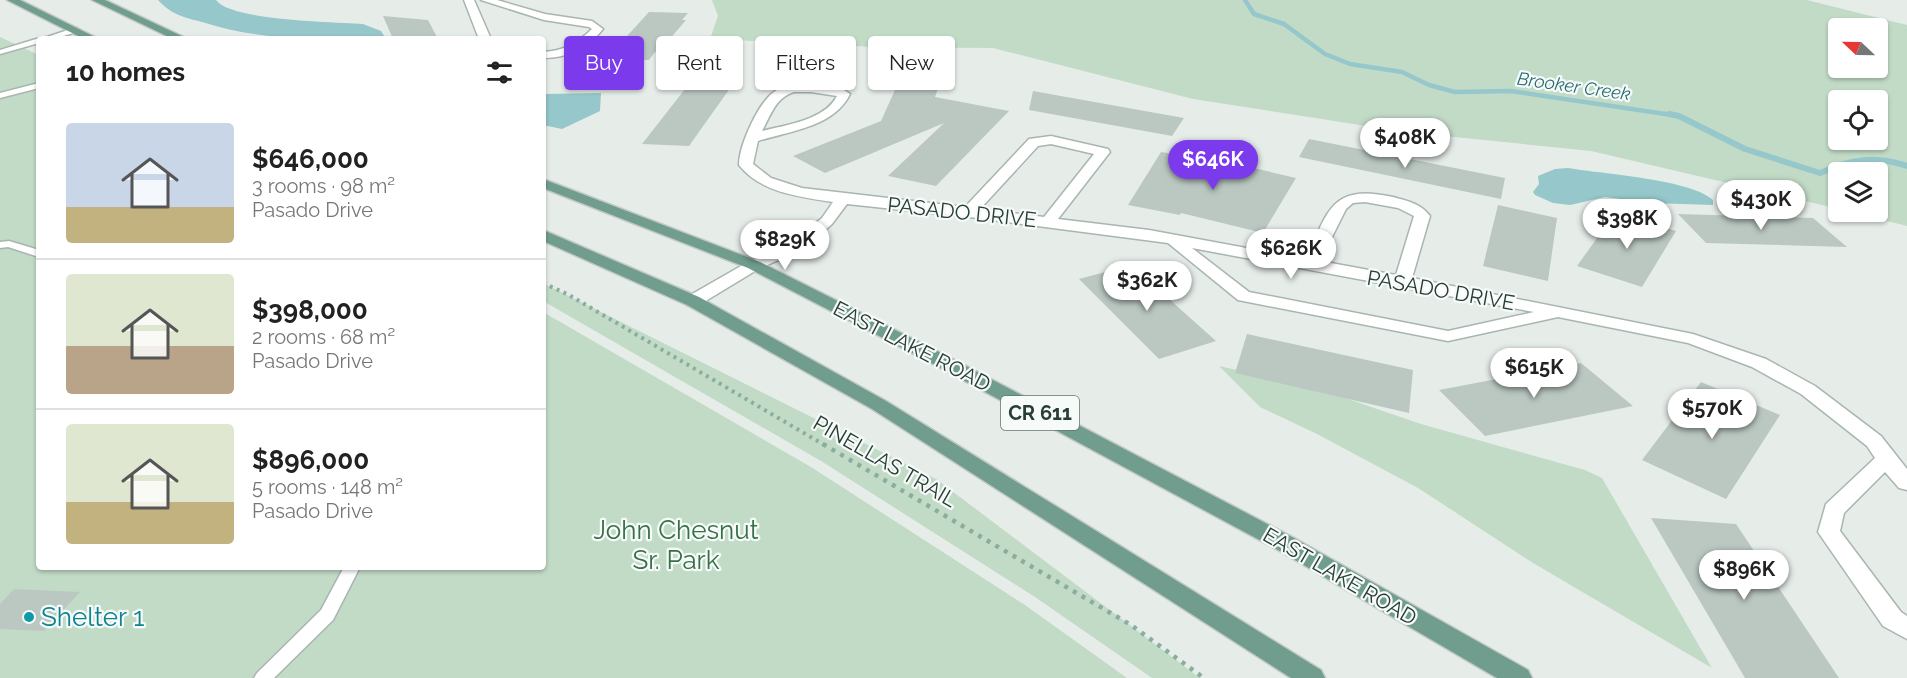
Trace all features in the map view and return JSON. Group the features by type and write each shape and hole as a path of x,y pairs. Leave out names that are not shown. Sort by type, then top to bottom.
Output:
{"main road":[{"path":"12,0 87,36"},
{"path":"97,0 175,36"},
{"name":"EAST LAKE ROAD","path":"546,184 754,266 942,361 1286,544 1519,678"},
{"path":"546,236 693,301 879,405 1312,678"}],"street":[{"path":"469,0 484,36"},
{"path":"486,0 544,17 592,24 598,29 579,49 557,56 546,55"},
{"name":"PASADO DRIVE","path":"753,138 829,115 842,103 844,94 804,89 780,93 768,106 745,151 746,165 766,181 800,192 1172,239 1483,296 1693,339 1759,363 1808,390 1874,441 1907,483"},
{"path":"969,212 1034,142 1051,140 1090,147 1103,152 1048,222"},
{"path":"1310,266 1341,204 1354,198 1370,198 1404,205 1418,210 1422,216 1401,282"},
{"path":"693,301 754,266 796,247 827,221 843,199"},
{"path":"1172,239 1244,296 1448,336 1557,312"},
{"path":"1886,459 1834,510 1829,532 1892,618 1907,629"}],"lane":[{"path":"55,36 74,30"},
{"path":"0,52 36,42"},
{"path":"0,96 36,86"},
{"path":"0,245 9,244 36,253"},
{"path":"263,678 327,615 350,570"}],"path":[{"name":"PINELLAS TRAIL","path":"546,284 569,295 1131,625 1204,678"}],"green space":[{"path":"712,0 1807,0 1879,18 1828,18 1828,78 1888,78 1888,20 1907,25 1907,226 1888,221 1888,162 1828,162 1828,206 1591,151 1405,132 1193,99 993,48 955,48 955,36 868,36 868,47 856,46 856,36 755,36 755,41 743,41 743,36 711,36 718,16"},
{"name":"John Chesnut Sr. Park","path":"0,37 36,54 36,570 546,570 546,314 811,467 1025,605 1127,678 0,678"},
{"path":"546,284 936,479 1200,678 1152,678 1035,597 821,461 546,303"},
{"path":"1219,366 1310,386 1421,424 1585,470 1602,478 1712,668 1533,563 1418,488 1317,434 1260,407"}],"water":[{"path":"158,0 216,0 225,7 262,16 363,24 381,31 384,36 271,36 248,33 183,17 168,9"},
{"path":"601,93 600,111 562,129 546,126 546,94"},
{"path":"1568,168 1666,182 1702,193 1713,200 1713,205 1652,203 1605,197 1570,205 1553,203 1535,195 1533,192 1539,184 1538,176 1555,169"}],"building":[{"path":"649,12 688,13 682,20 686,20 672,36 656,36 656,52 649,60 644,60 644,36 627,36"},
{"path":"383,16 428,20 436,36 392,36"},
{"path":"684,90 729,90 689,146 642,144"},
{"path":"895,90 937,90 935,97 1009,111 936,186 888,176 944,123 825,173 793,156 881,121"},
{"path":"1033,91 1184,118 1172,136 1029,110"},
{"path":"1309,139 1505,178 1501,199 1299,157"},
{"path":"1161,152 1245,166 1296,178 1263,233 1181,213 1180,215 1128,205"},
{"path":"1498,205 1557,218 1548,281 1483,266"},
{"path":"1615,213 1676,231 1642,287 1577,266"},
{"path":"1678,214 1813,218 1847,247 1706,243"},
{"path":"1131,265 1216,341 1159,359 1079,279"},
{"path":"1247,334 1413,370 1409,413 1235,373"},
{"path":"1581,363 1633,406 1485,436 1439,390"},
{"path":"1701,382 1780,415 1726,499 1642,460"},
{"path":"1651,518 1736,524 1839,678 1745,678"},
{"name":"Shelter 1","path":"14,589 80,592 44,631 0,629 0,604"}],"waterway":[{"name":"Brooker Creek","path":"1245,0 1254,14 1284,24 1325,54 1350,64 1402,72 1429,85 1455,92 1511,91 1679,116"},
{"name":"Brooker Creek","path":"1669,114 1679,116"},
{"name":"Brooker Creek","path":"1679,116 1745,149 1820,173 1842,164 1863,160 1885,160 1907,166"}],"place":[{"name":"Shelter 1","path":"29,617"}]}
